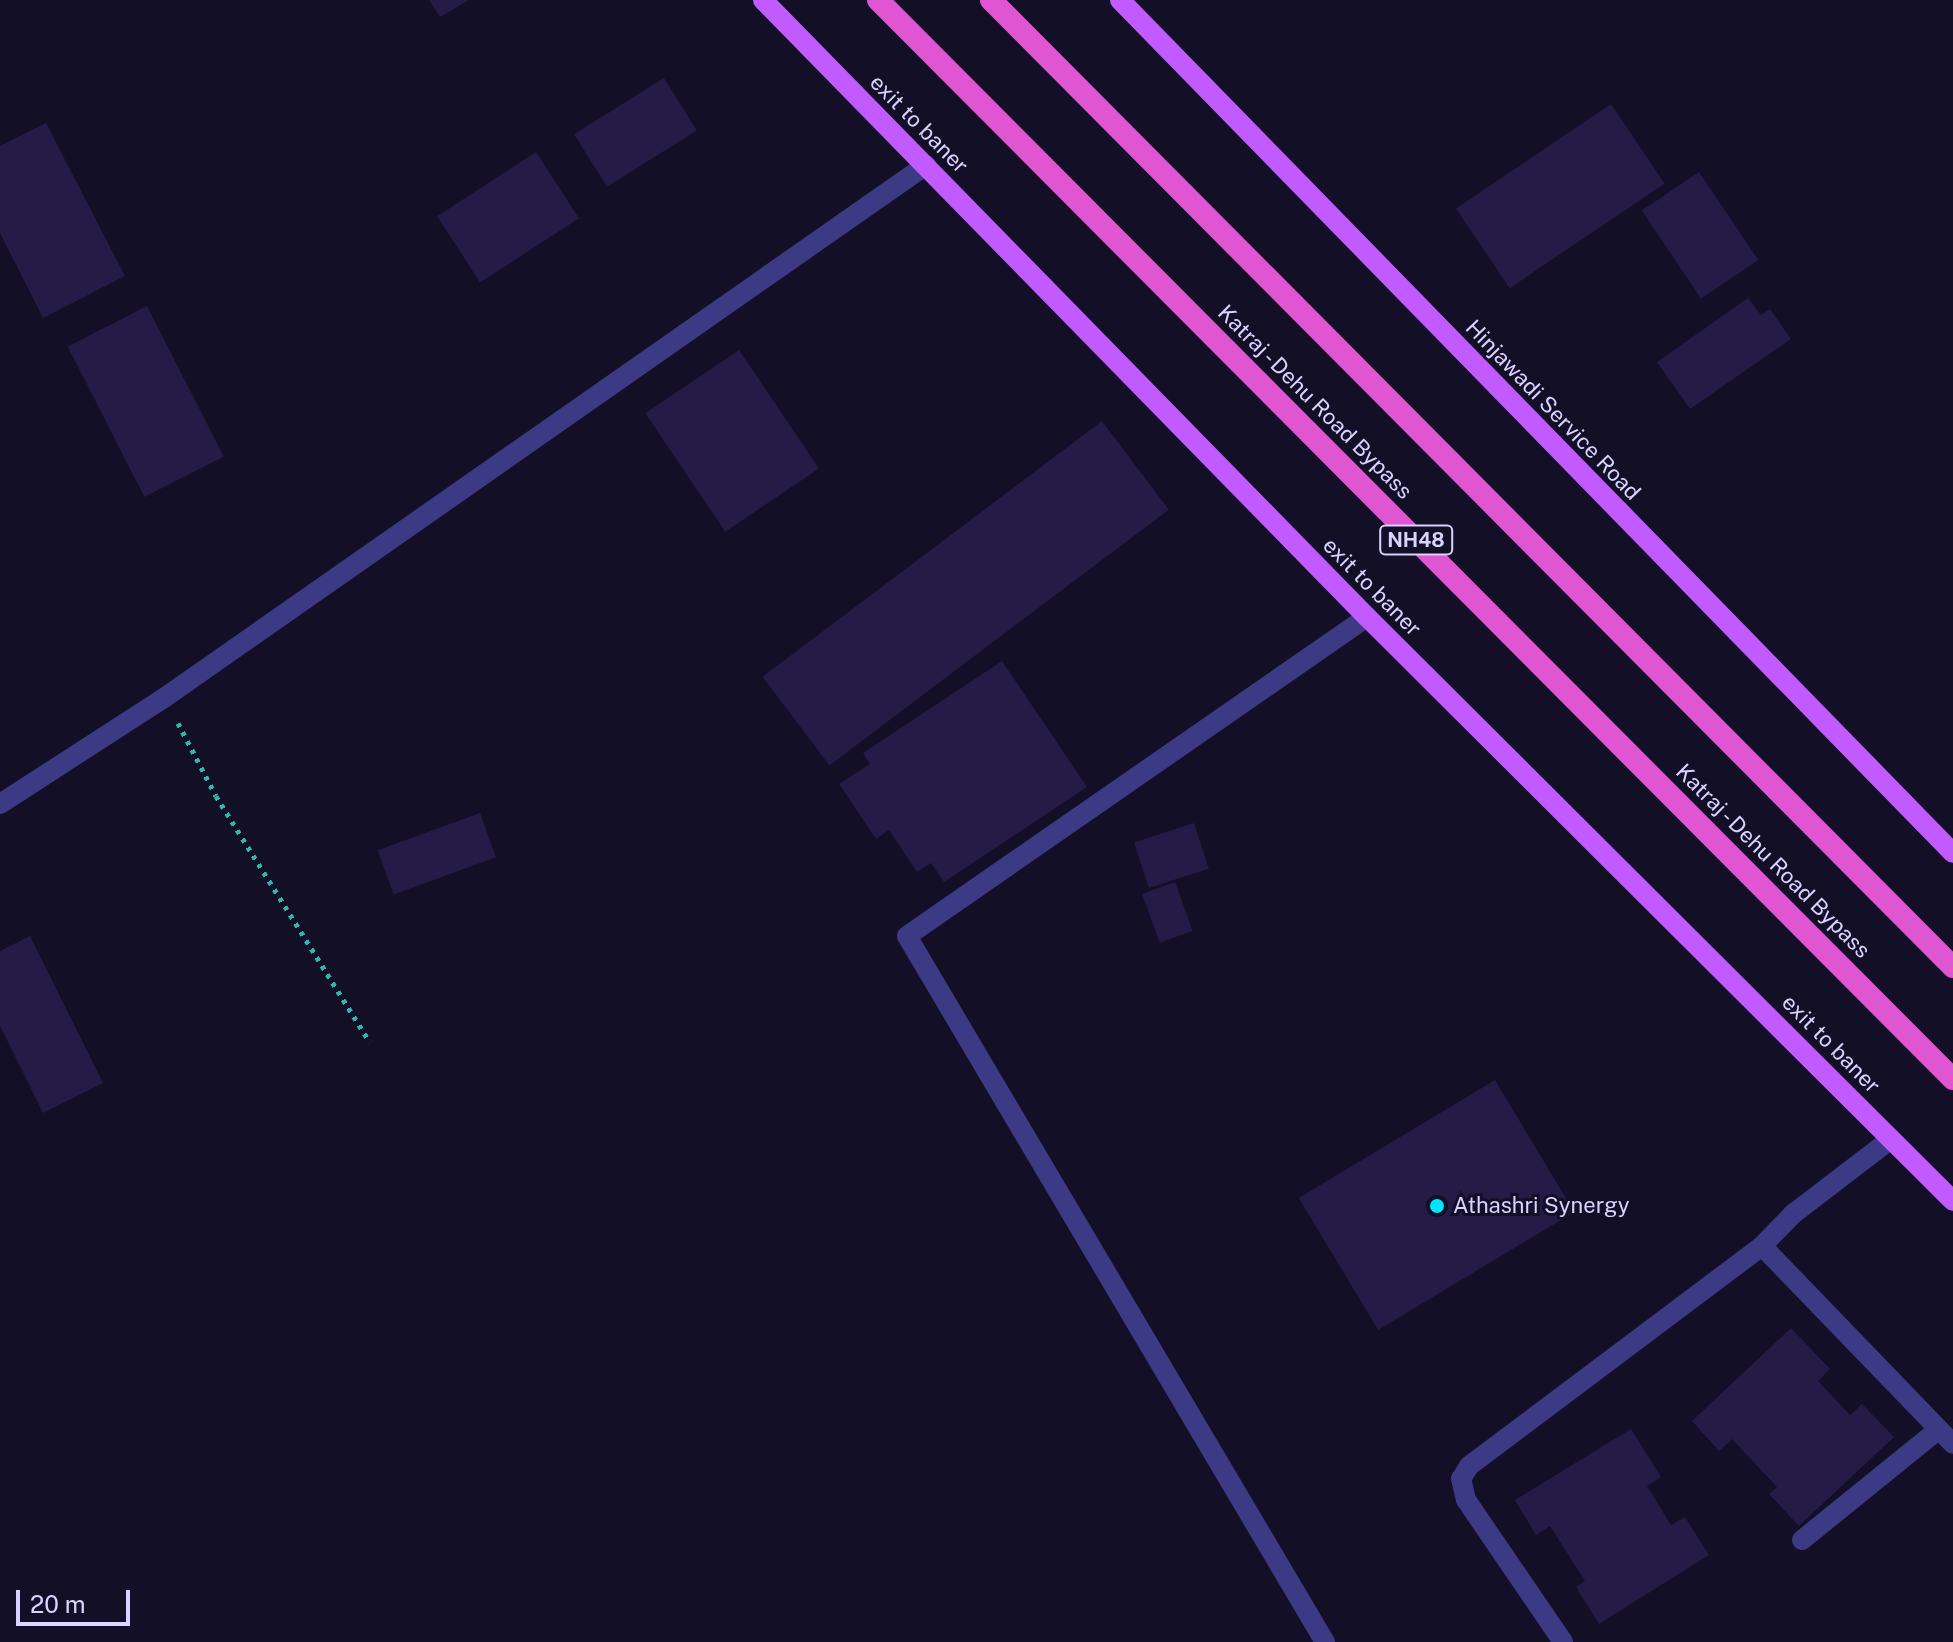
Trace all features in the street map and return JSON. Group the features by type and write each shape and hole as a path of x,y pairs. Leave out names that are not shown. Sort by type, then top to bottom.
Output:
{"highway":[{"name":"Katraj - Dehu Road Bypass","path":"878,0 1953,1079"},
{"path":"991,0 1953,967"}],"main road":[{"name":"exit to baner","path":"763,0 1367,617 1953,1201"},
{"name":"Hinjawadi Service Road","path":"1120,0 1953,853"}],"street":[{"path":"0,804 164,698 926,165"},
{"path":"1325,1642 907,936 1367,617"},
{"path":"1563,1642 1466,1500 1461,1479 1469,1466 1762,1246 1793,1214 1891,1139"},
{"path":"1762,1246 1946,1436 1802,1540"}],"path":[{"path":"164,698 216,796 370,1042"}],"building":[{"path":"429,0 469,0 440,17"},
{"path":"664,78 697,131 607,187 574,134"},
{"path":"1611,104 1665,184 1510,288 1456,209"},
{"path":"46,123 125,276 43,318 0,233 0,146"},
{"path":"536,152 579,218 480,283 437,216"},
{"path":"1699,172 1758,260 1701,298 1642,211"},
{"path":"1748,298 1761,315 1770,309 1791,339 1690,409 1657,362"},
{"path":"147,306 224,457 144,497 68,346"},
{"path":"739,350 819,469 725,532 645,413"},
{"path":"1102,421 1169,510 829,765 763,677"},
{"path":"1002,661 1087,787 944,882 931,863 917,872 889,830 876,839 839,784 870,764 863,753"},
{"path":"480,813 496,857 394,894 378,850"},
{"path":"1194,823 1209,869 1149,888 1134,842"},
{"path":"1175,882 1193,931 1160,943 1142,894"},
{"path":"30,936 103,1083 43,1113 0,1026 0,951"},
{"name":"Athashri Synergy","path":"1495,1080 1574,1212 1378,1330 1299,1198"},
{"path":"1791,1328 1830,1369 1818,1381 1850,1415 1862,1404 1894,1437 1799,1526 1769,1494 1777,1487 1732,1439 1719,1451 1692,1421"},
{"path":"1631,1429 1661,1477 1647,1486 1671,1525 1685,1517 1709,1555 1599,1624 1576,1587 1585,1581 1550,1526 1536,1535 1515,1500"}],"place":[{"name":"Athashri Synergy","path":"1437,1206"}]}
